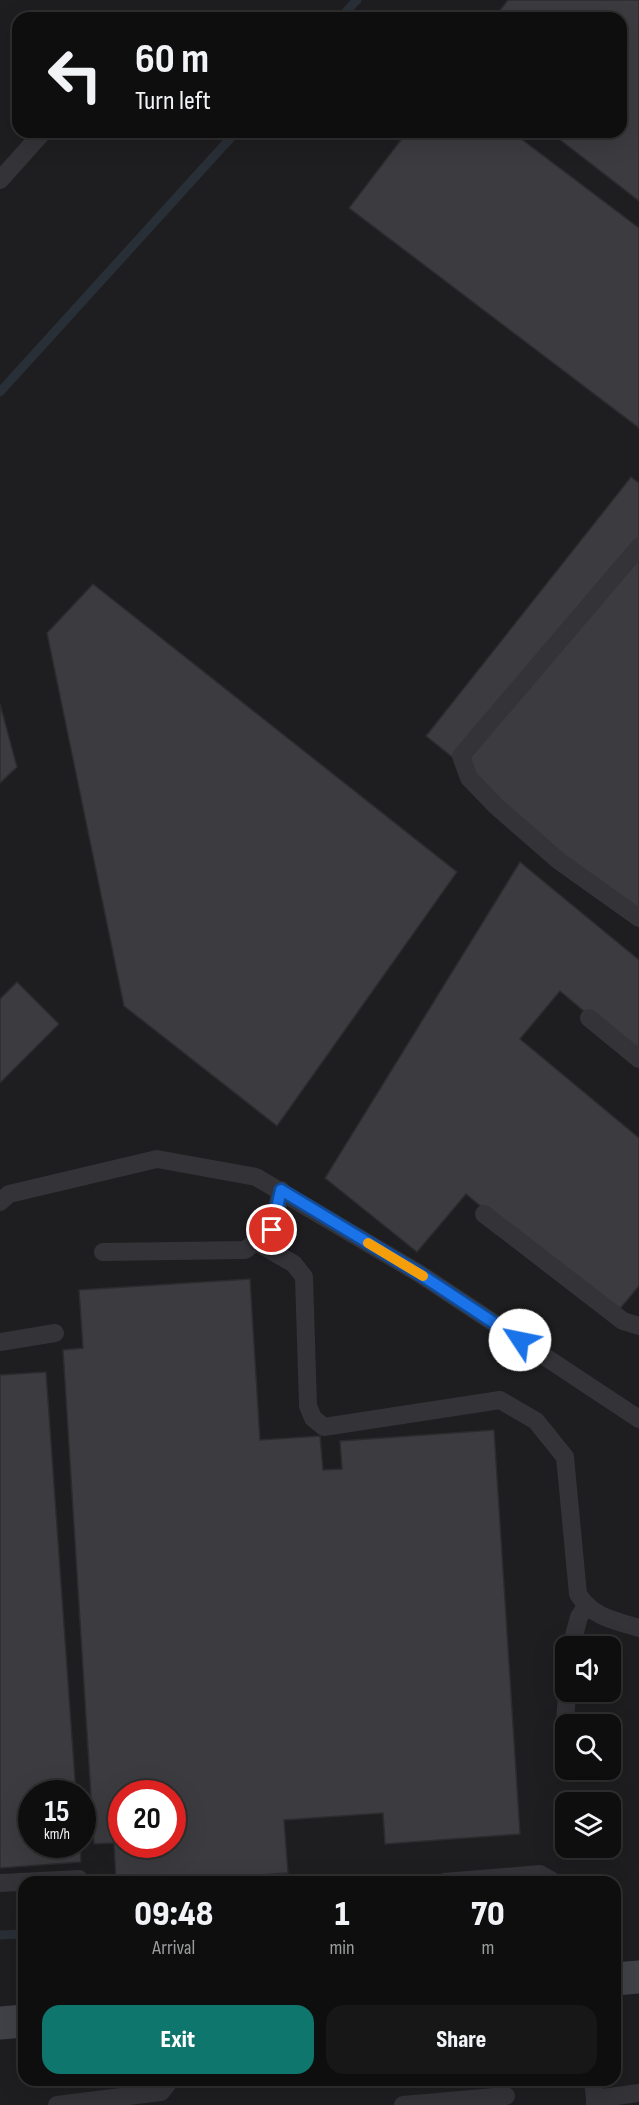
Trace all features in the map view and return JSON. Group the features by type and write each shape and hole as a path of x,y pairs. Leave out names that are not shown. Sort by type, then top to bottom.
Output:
{"street":[{"path":"621,1978 639,1977"},
{"path":"0,2023 18,2022"}],"lane":[{"path":"0,180 38,138"},
{"path":"639,548 460,756 469,778 496,806 559,861 639,918"},
{"path":"589,1018 639,1059"},
{"path":"3,1194 157,1160 256,1177 420,1274 639,1419"},
{"path":"103,1252 245,1250 272,1230 281,1190"},
{"path":"484,1214 624,1321 639,1326"},
{"path":"256,1242 294,1264 304,1277 309,1406 313,1418 324,1427 500,1400 536,1421 565,1457 578,1594 586,1606 597,1614 639,1628"},
{"path":"0,1342 55,1333"},
{"path":"574,1636 579,1617 586,1606"},
{"path":"516,1876 540,1874 544,1876"},
{"path":"0,1882 18,1882"},
{"path":"57,2105 161,2092 166,2086"},
{"path":"594,2095 639,2093"},
{"path":"403,2105 506,2094"}],"shaded area":[{"path":"0,0 639,0 639,2105 0,2105"}],"building":[{"path":"508,0 639,0 639,201 558,138 627,138 627,12 499,12"},
{"path":"402,138 520,138 639,228 639,428 349,208"},
{"path":"631,477 639,483 639,923 468,789 477,777 426,736"},
{"path":"93,584 457,872 277,1126 124,1006 47,633"},
{"path":"0,704 17,767 0,783"},
{"path":"520,862 639,960 639,1058 560,991 520,1039 639,1138 639,1286 613,1317 466,1194 417,1252 325,1178"},
{"path":"17,982 59,1024 0,1083 0,999"},
{"path":"250,1279 260,1440 320,1436 323,1470 342,1469 340,1441 494,1430 520,1834 385,1844 383,1813 284,1820 288,1873 243,1876 116,1876 115,1858 186,1858 186,1780 108,1780 108,1843 96,1844 96,1780 90,1780 63,1350 83,1348 79,1290"},
{"path":"46,1372 75,1780 18,1780 18,1858 81,1858 81,1862 0,1868 0,1375"}],"waterway":[{"path":"346,12 357,0"},
{"path":"0,392 231,138"},
{"path":"0,1935 18,1934"}],"slow traffic":[{"path":"368,1243 423,1276"}],"route":[{"path":"272,1230 281,1190 420,1274 520,1340"}]}
